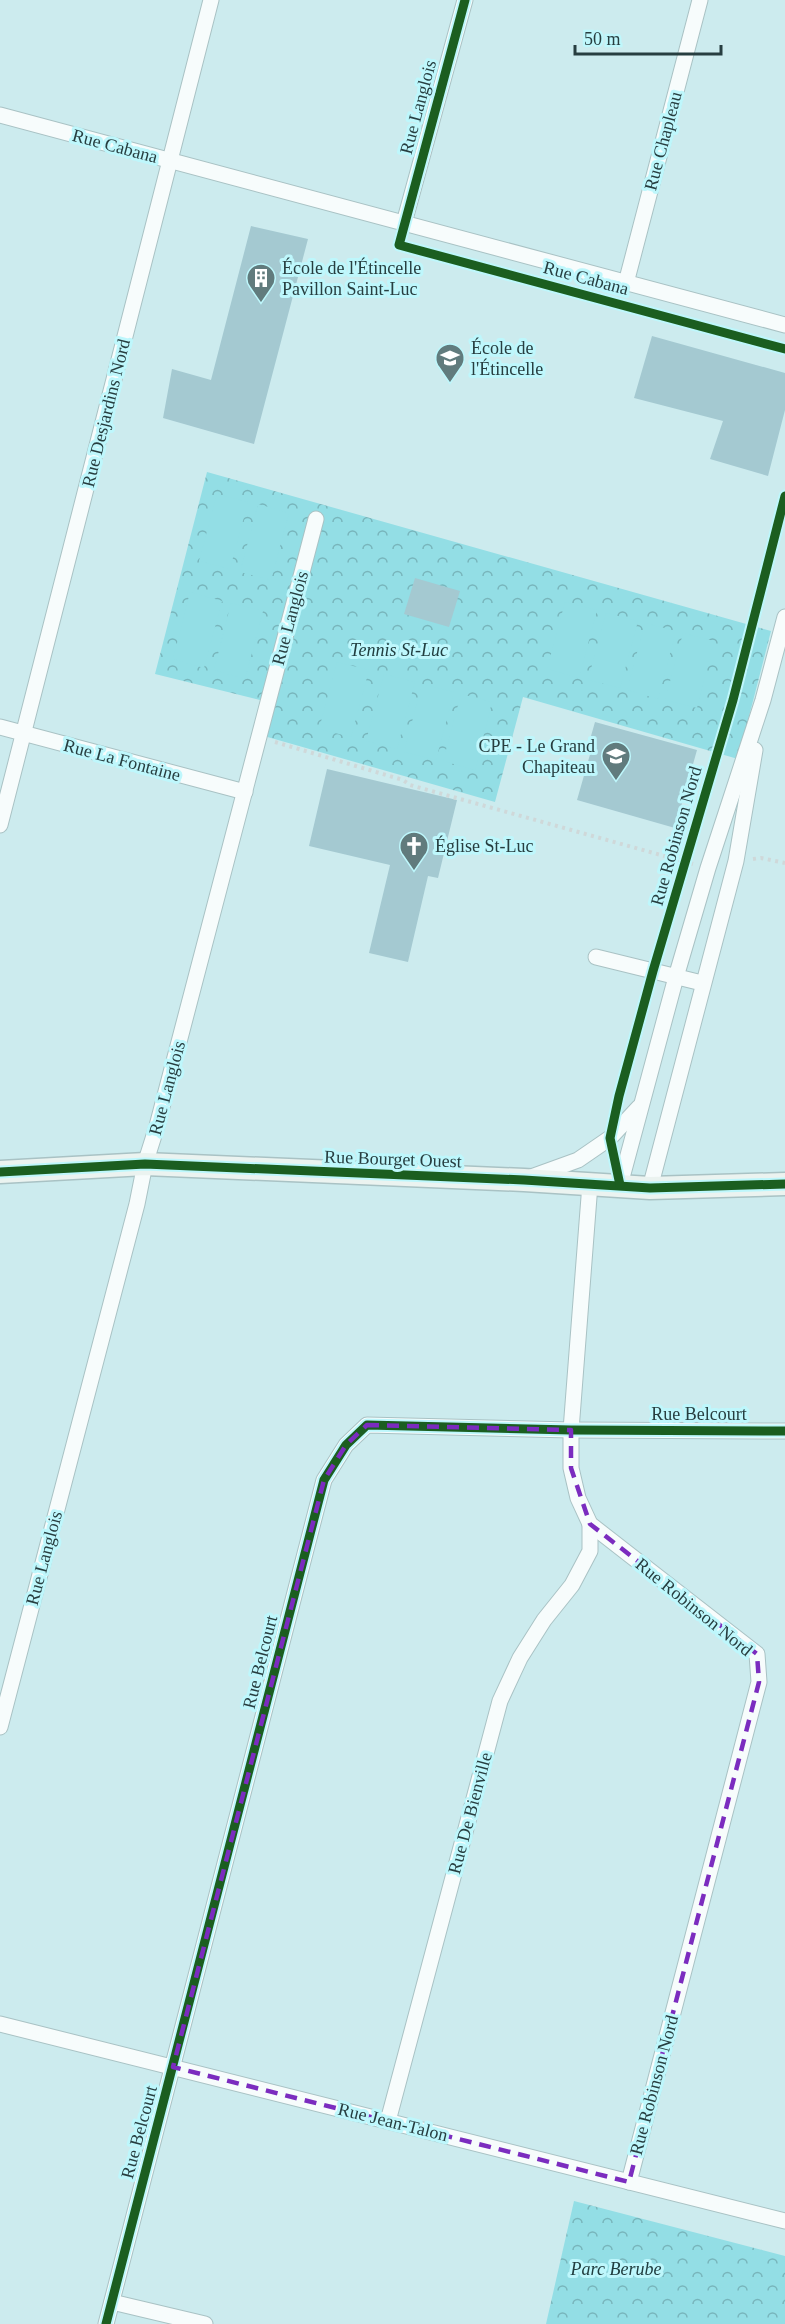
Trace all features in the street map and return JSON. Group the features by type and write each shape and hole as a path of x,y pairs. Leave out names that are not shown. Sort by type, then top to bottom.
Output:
{"street":[{"name":"Rue Desjardins Nord","path":"0,825 211,0"},
{"name":"Rue Langlois","path":"404,223 465,0"},
{"name":"Rue Chapleau","path":"626,283 700,0"},
{"name":"Rue Cabana","path":"0,115 785,325"},
{"name":"Rue Langlois","path":"0,1727 137,1204 145,1164 157,1126 316,519"},
{"path":"620,1185 676,977 708,868 764,700 785,617"},
{"path":"650,1188 702,983 736,861 764,700"},
{"name":"Rue La Fontaine","path":"0,727 244,792"},
{"path":"596,957 702,983"},
{"path":"524,1180 578,1160 610,1138 641,1104"},
{"name":"Rue Bourget Ouest","path":"0,1172 145,1164 524,1180 650,1188 785,1184"},
{"name":"Rue Robinson Nord","path":"590,1184 571,1430 571,1468 578,1498 590,1524 756,1654 759,1682 629,2182"},
{"name":"Rue Belcourt","path":"106,2324 324,1480 346,1445 367,1425 571,1430 785,1431"},
{"name":"Rue De Bienville","path":"388,2121 500,1701 520,1658 544,1620 572,1585 590,1551 590,1524"},
{"name":"Rue Jean-Talon","path":"0,2024 785,2221"},
{"path":"112,2302 205,2324"}],"path":[{"path":"259,737 403,780 410,785 708,868"}],"highlighted area":[{"path":"367,1425 571,1430 571,1468 590,1524 757,1654 759,1682 629,2182 173,2067 324,1480 346,1445"}],"green space":[{"name":"Tennis St-Luc","path":"207,472 771,631 738,759 523,697 495,802 257,734 264,701 155,674"},
{"path":"217,494 248,502 230,569 199,561"},
{"path":"258,504 289,513 271,580 240,572"},
{"path":"190,592 222,601 204,668 173,659"},
{"path":"565,602 597,610 579,678 547,669"},
{"path":"231,603 263,611 245,679 214,670"},
{"path":"606,613 638,621 620,688 588,680"},
{"path":"645,623 676,631 658,699 627,690"},
{"path":"683,633 714,641 697,708 665,700"},
{"path":"337,662 369,670 351,737 319,729"},
{"path":"384,674 415,682 397,749 366,741"},
{"path":"422,684 454,692 436,760 404,752"},
{"path":"461,694 492,702 475,770 443,761"},
{"name":"Parc Berube","path":"574,2201 785,2256 785,2324 546,2324"}],"building":[{"name":"École de l'Étincelle Pavillon Saint-Luc","path":"251,226 308,239 254,444 163,418 172,369 211,380"},
{"path":"652,336 785,373 785,410 768,476 710,459 723,421 634,398"},
{"path":"415,578 460,591 449,627 404,614"},
{"path":"595,722 697,750 675,828 577,800 591,751 587,750"},
{"name":"Église St-Luc","path":"327,769 457,800 438,878 428,876 408,962 369,953 390,865 309,846"}],"cycle path":[{"path":"465,0 399,245 785,349"},
{"path":"620,1185 610,1138 619,1096 653,971 733,700 785,496"},
{"path":"0,1172 145,1164 524,1180 650,1188 785,1184"},
{"path":"106,2324 324,1480 346,1445 367,1425 571,1430 785,1431"}],"place":[{"name":"École de l'Étincelle Pavillon Saint-Luc","path":"261,304"},
{"name":"École de l'Étincelle","path":"450,384"},
{"name":"CPE - Le Grand Chapiteau","path":"616,782"},
{"name":"Église St-Luc","path":"414,872"}]}
